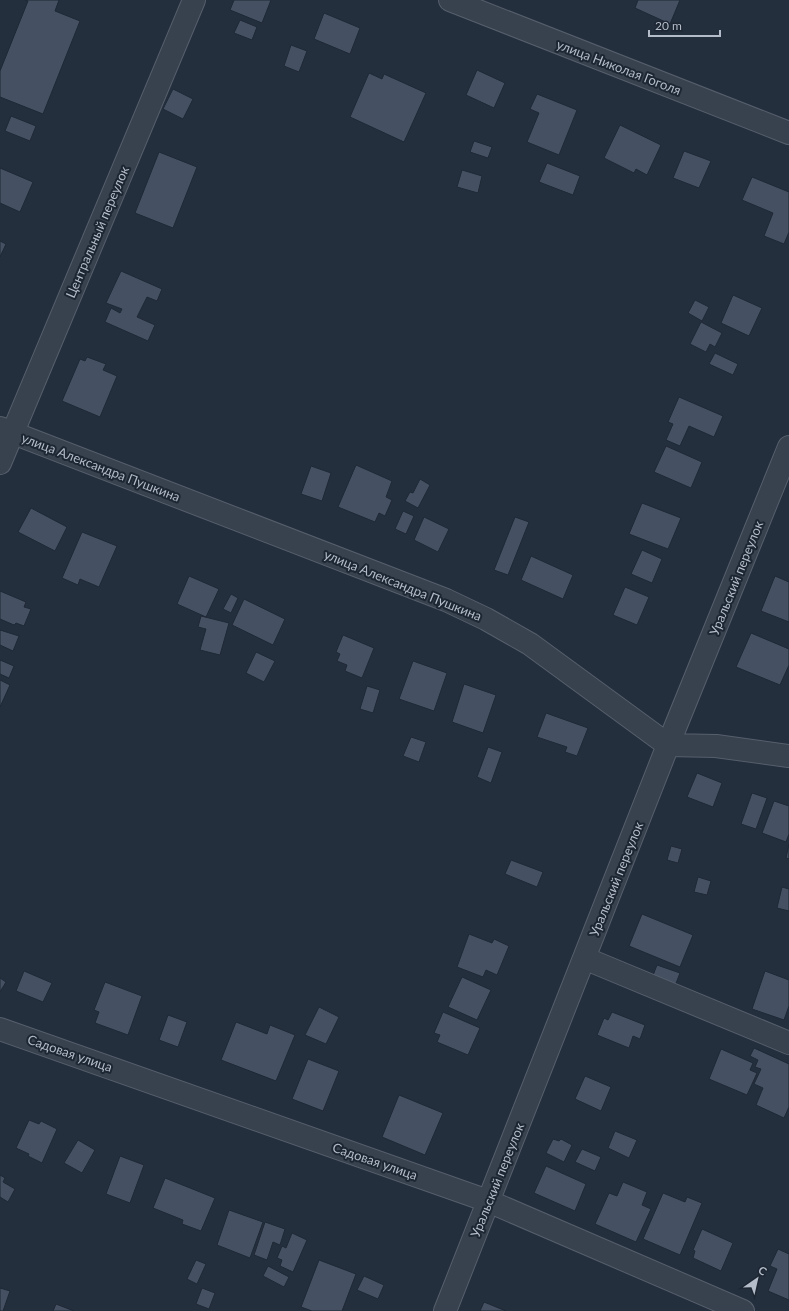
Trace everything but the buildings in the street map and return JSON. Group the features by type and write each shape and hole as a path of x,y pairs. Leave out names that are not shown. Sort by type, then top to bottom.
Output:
{"street":[{"name":"Центральный переулок","path":"0,464 6,430 194,0"},
{"name":"улица Николая Гоголя","path":"450,0 789,133"},
{"name":"улица Александра Пушкина","path":"6,430 446,600 486,619 530,644 668,745"},
{"name":"Уральский переулок","path":"445,1311 668,745 789,447"},
{"path":"668,745 716,746 789,756"},
{"path":"584,958 789,1043"},
{"name":"Садовая улица","path":"0,1029 488,1201 743,1311"}]}
